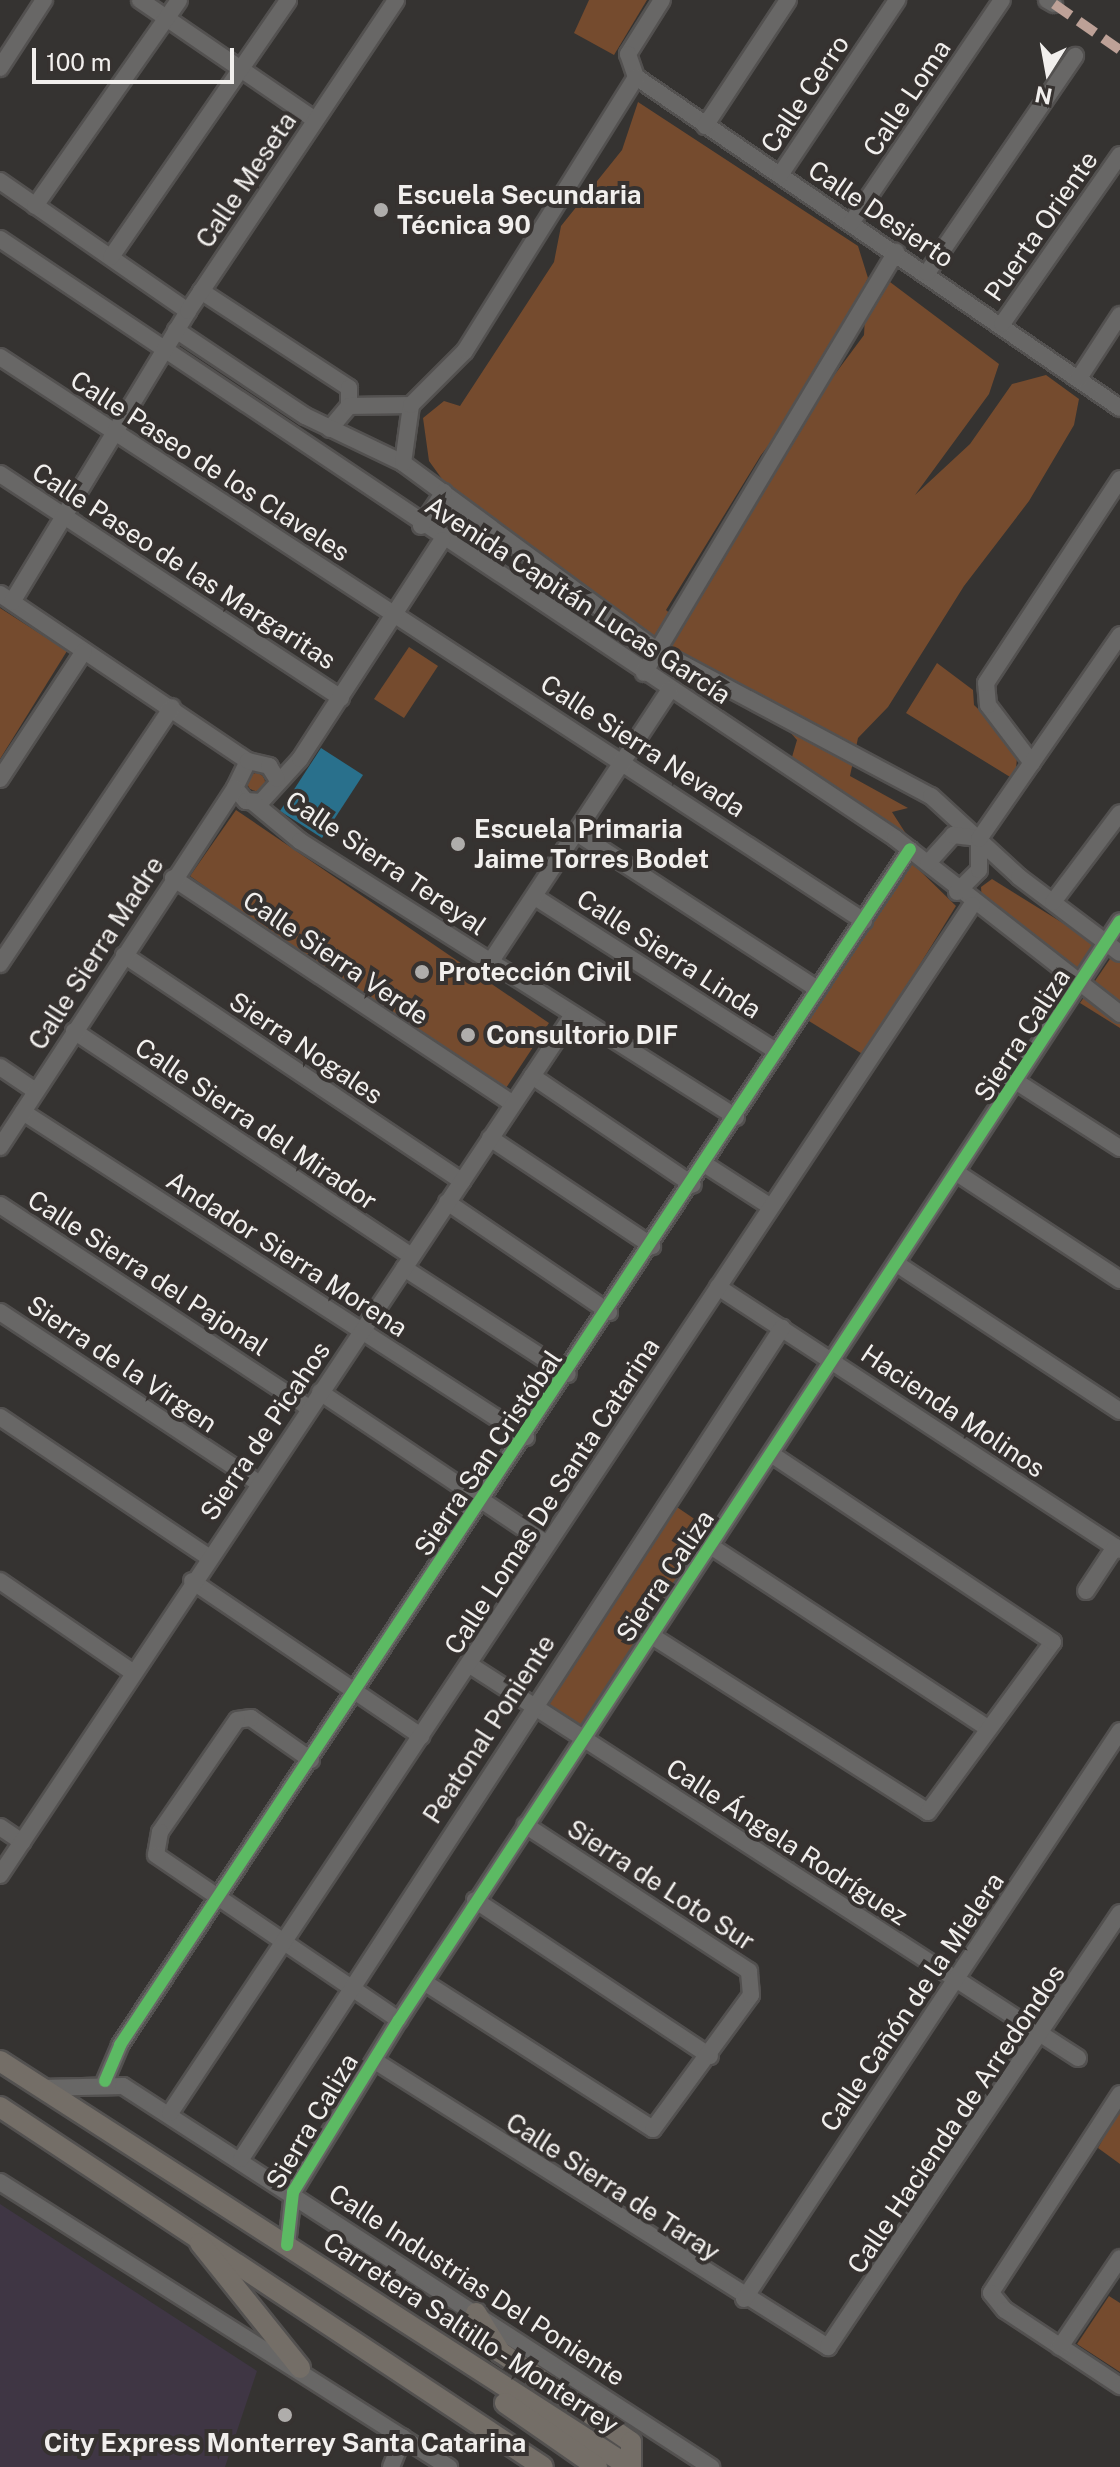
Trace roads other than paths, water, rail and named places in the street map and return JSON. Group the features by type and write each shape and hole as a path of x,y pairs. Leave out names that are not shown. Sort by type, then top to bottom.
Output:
{"main road":[{"name":"Carretera Saltillo - Monterrey","path":"0,2061 631,2467"},
{"path":"0,2107 543,2467"},
{"path":"196,2237 300,2368"},
{"path":"476,2313 500,2352 631,2442 631,2467"},
{"path":"421,2334 451,2365 590,2464"}],"street":[{"path":"0,68 44,0"},
{"path":"140,0 315,120"},
{"path":"35,206 179,0"},
{"path":"111,257 288,0"},
{"name":"Calle Meseta","path":"6,598 67,518 119,435 188,311 396,0"},
{"path":"403,463 411,405 465,351 636,77 628,54 662,0"},
{"path":"705,126 788,0"},
{"name":"Calle Cerro","path":"780,175 897,0"},
{"name":"Calle Loma","path":"851,223 1002,0"},
{"path":"927,273 1075,56"},
{"name":"Calle Desierto","path":"636,77 1002,324 1120,408"},
{"name":"Puerta Oriente","path":"1002,324 1120,155"},
{"path":"0,181 188,311"},
{"name":"Avenida Capitán Lucas García","path":"0,239 166,349 421,526 910,849 972,905 1120,1014"},
{"path":"644,673 896,252"},
{"path":"201,291 342,381 349,406"},
{"path":"1079,378 1120,315"},
{"path":"176,330 330,429 403,463 657,650 913,786 1053,902 1114,948"},
{"name":"Calle Paseo de los Claveles","path":"0,357 394,616"},
{"path":"330,429 349,406 411,405"},
{"name":"Calle Paseo de las Margaritas","path":"0,474 341,698"},
{"path":"1032,763 985,693 999,656 1120,479"},
{"path":"421,526 444,492"},
{"path":"235,788 254,803 268,799 277,779 300,759 341,698 442,540"},
{"path":"6,598 248,761 263,762 277,779"},
{"name":"Calle Sierra Nevada","path":"394,616 864,921"},
{"path":"957,892 979,870 979,839 1120,635"},
{"path":"0,779 84,651"},
{"path":"491,961 670,690"},
{"path":"0,964 172,707"},
{"name":"Calle Sierra Madre","path":"0,1147 34,1090 235,788 248,761"},
{"name":"Calle Sierra Tereyal","path":"254,803 300,841 736,1117"},
{"path":"1053,902 1120,813"},
{"path":"577,833 817,989"},
{"path":"928,863 953,835 979,839"},
{"name":"Sierra San Cristóbal","path":"105,2081 120,2045 693,1185 910,849"},
{"name":"Calle Sierra Verde","path":"173,878 513,1104"},
{"name":"Calle Sierra Linda","path":"535,897 777,1052"},
{"name":"Calle Lomas De Santa Catarina","path":"170,2113 972,905"},
{"name":"Sierra Caliza","path":"287,2245 293,2192 399,2020 475,1900 773,1455 1017,1082 1081,987 1114,948 1120,921"},
{"name":"Sierra Nogales","path":"124,955 462,1181"},
{"name":"Sierra de Picahos","path":"0,1875 131,1671 573,1015"},
{"name":"Calle Sierra del Mirador","path":"74,1031 568,1374"},
{"path":"0,1067 34,1090"},
{"path":"532,1076 693,1185"},
{"path":"1017,1082 1120,1148"},
{"name":"Andador Sierra Morena","path":"23,1112 526,1437"},
{"path":"490,1138 652,1246"},
{"path":"706,1165 771,1207"},
{"path":"957,1173 1120,1280"},
{"path":"447,1202 609,1312"},
{"name":"Calle Sierra del Pajonal","path":"0,1205 309,1408"},
{"path":"897,1264 1120,1411"},
{"name":"Hacienda Molinos","path":"718,1287 1118,1548"},
{"name":"Sierra de la Virgen","path":"0,1312 258,1483"},
{"name":"Peatonal Poniente","path":"241,2159 349,1987 782,1328"},
{"path":"320,1392 547,1544"},
{"path":"0,1417 208,1557"},
{"path":"652,1636 928,1812 1053,1642 773,1455"},
{"path":"712,1547 989,1729"},
{"path":"1086,1591 1118,1548"},
{"path":"0,1581 131,1671"},
{"path":"192,1581 421,1736"},
{"name":"Calle Ángela Rodríguez","path":"470,1665 1078,2058"},
{"path":"311,1760 241,1717 181,1798 154,1849 161,1862 399,2020"},
{"name":"Calle Cañón de la Mielera","path":"744,2299 1120,1731"},
{"name":"Sierra de Loto Sur","path":"525,1825 749,1971 751,1995 710,2056"},
{"path":"0,1827 22,1842"},
{"path":"424,1982 653,2129 710,2056 475,1900"},
{"name":"Calle Hacienda de Arredondos","path":"828,2347 1120,1913"},
{"name":"Calle Sierra de Taray","path":"375,2061 744,2299 828,2347"},
{"path":"41,2088 105,2081"},
{"name":"Calle Industrias Del Poniente","path":"105,2081 170,2113 711,2467"},
{"path":"1120,2094 991,2293 1060,2347 1120,2386"},
{"path":"0,2182 300,2368 449,2467"},
{"path":"1060,2347 1120,2258"},
{"path":"391,2467 403,2437"}],"water":[{"path":"321,748 363,775 322,838 280,811"}],"place":[{"name":"Escuela Secundaria Técnica 90","path":"381,210"},
{"name":"Escuela Primaria Jaime Torres Bodet","path":"458,844"},
{"name":"Protección Civil","path":"422,972"},
{"name":"Consultorio DIF","path":"468,1035"},
{"name":"City Express Monterrey Santa Catarina","path":"285,2415"}]}
